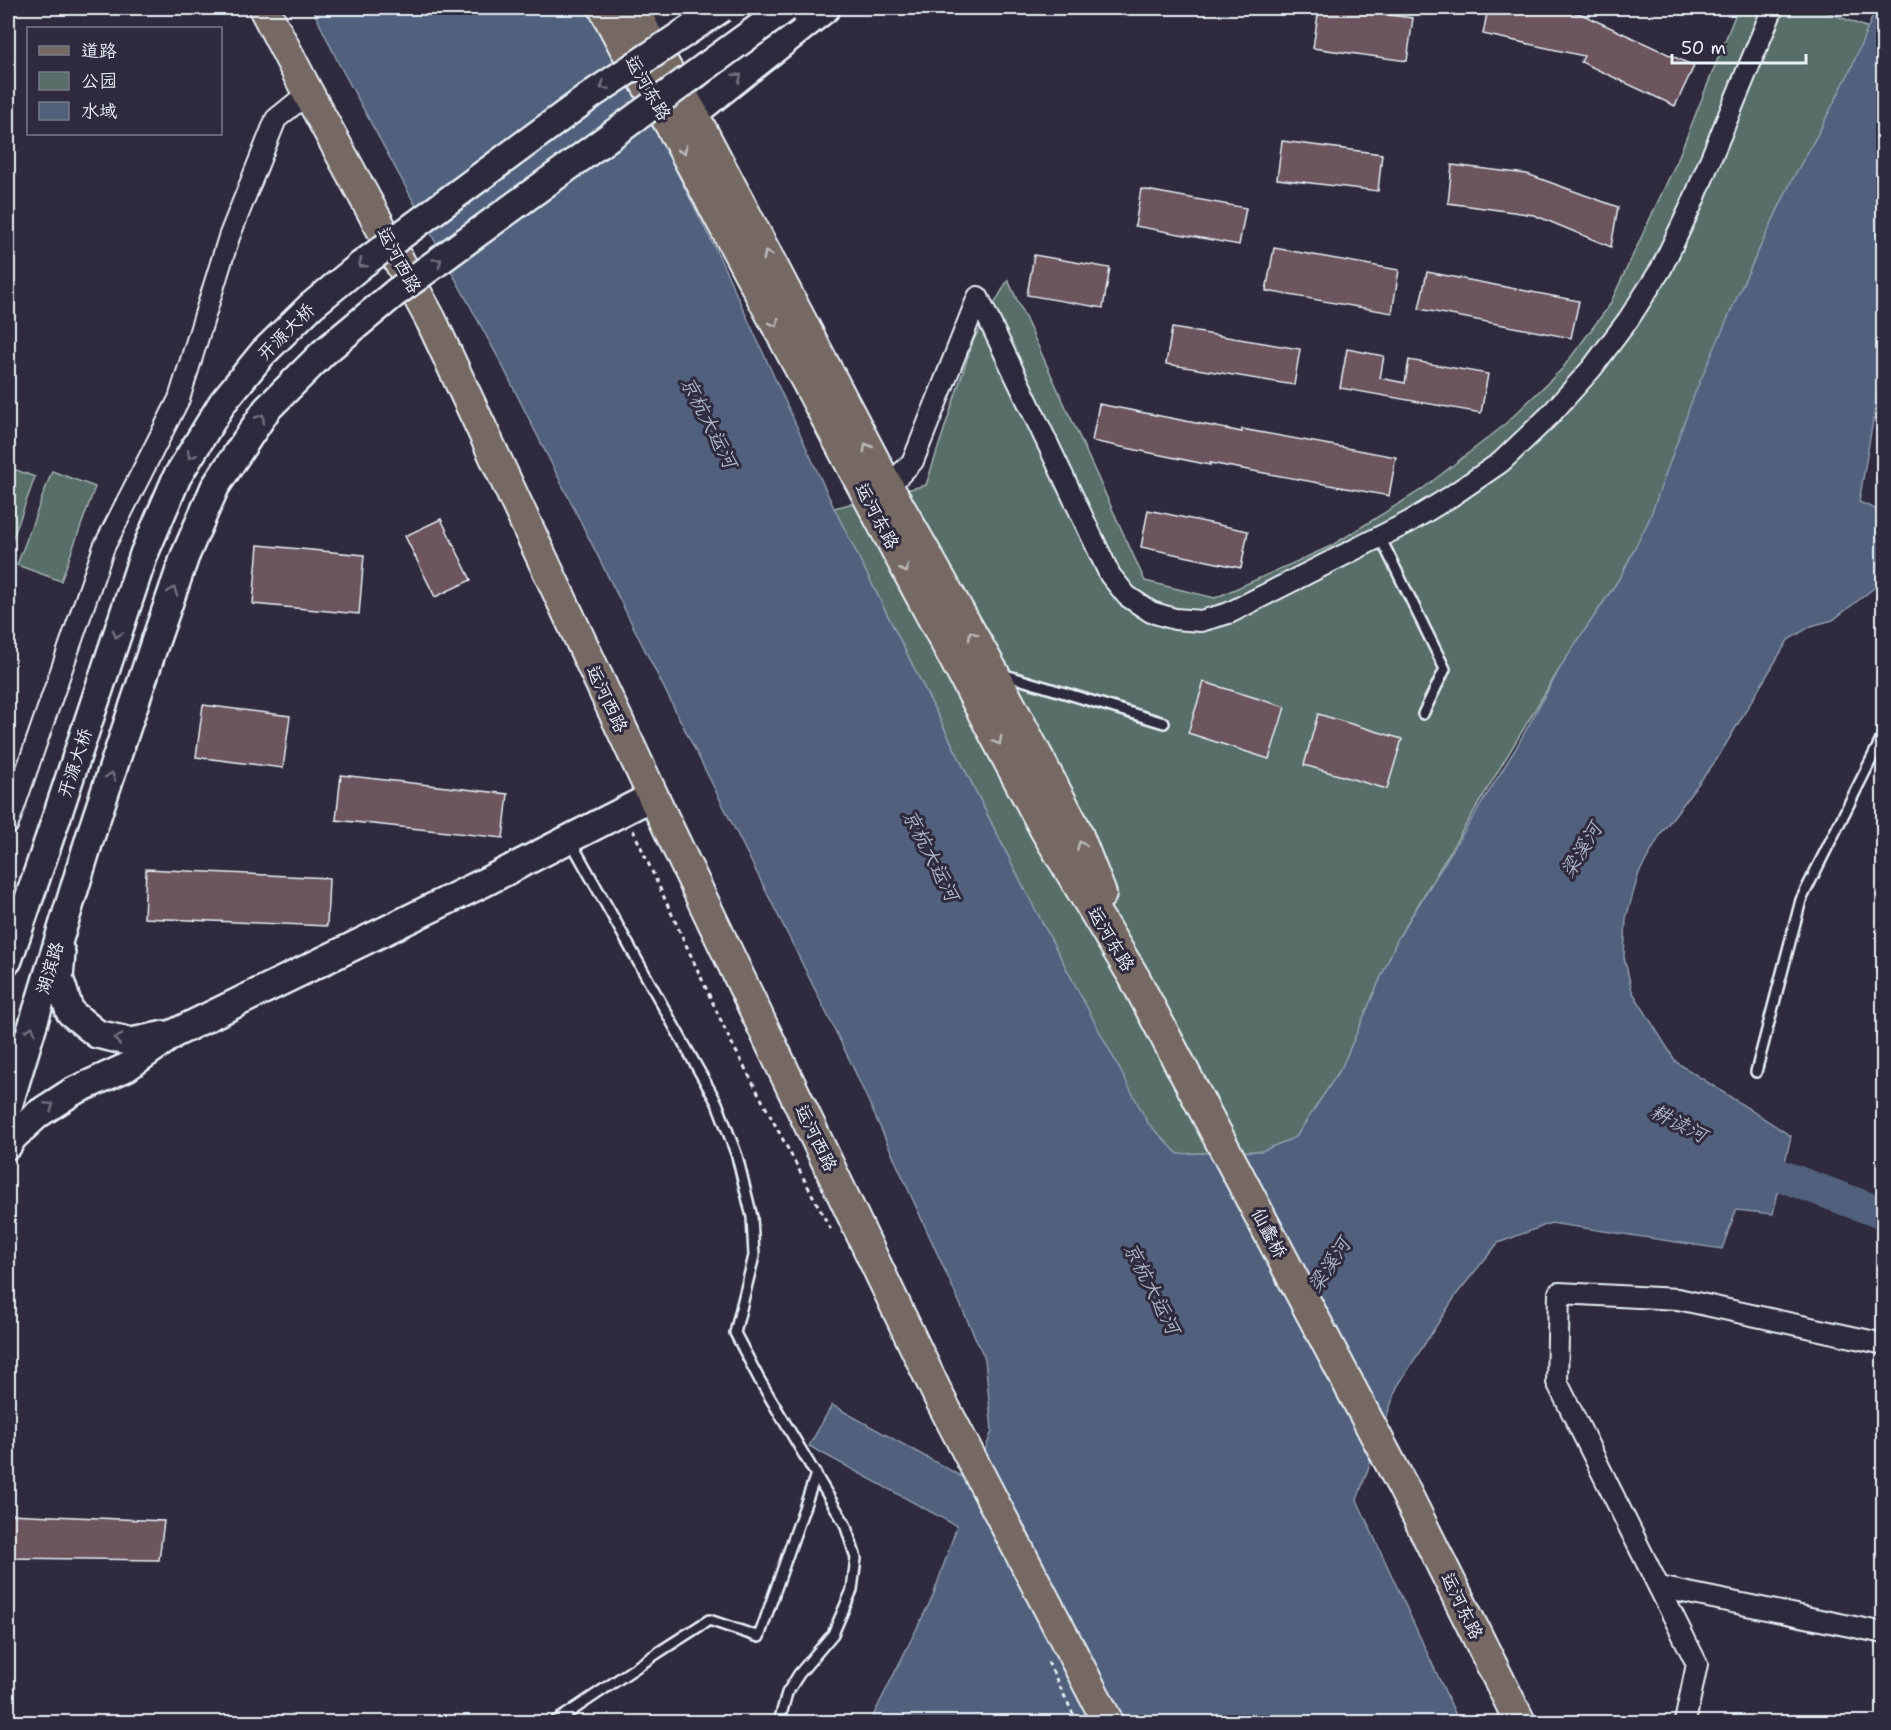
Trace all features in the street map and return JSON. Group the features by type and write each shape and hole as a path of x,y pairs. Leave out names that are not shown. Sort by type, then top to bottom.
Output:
{"main road":[{"name":"运河西路","path":"264,8 431,320 652,796 939,1397 1108,1722"},
{"name":"运河东路","path":"604,8 671,126 1040,820 1134,978"},
{"name":"运河东路","path":"633,8 693,114 888,487 993,672 1075,828 1134,978"},
{"path":"648,36 690,8"},
{"name":"开源大桥","path":"33,884 144,554 177,477 223,402 263,353 311,306 360,265 594,93 722,8"},
{"name":"湖滨路","path":"8,1106 92,831 154,642 185,556 215,487 267,409 323,353 395,293 786,8"},
{"path":"693,114 826,8"},
{"path":"8,1145 13,1137 47,1108 72,1092 128,1067 175,1033 570,839 652,796"},
{"path":"8,937 33,884"},
{"path":"8,960 33,884"},
{"path":"65,918 59,978 70,1012 97,1034 132,1042 175,1033"},
{"name":"仙蠡桥","path":"1134,978 1404,1489"},
{"name":"运河东路","path":"1404,1489 1520,1722"}],"street":[{"path":"888,487 913,461 978,297 1110,575 1127,596 1151,612 1175,619 1201,621 1229,613 1409,522 1501,462 1550,416 1592,368 1628,320 1661,269 1692,204 1773,8"},
{"path":"8,824 104,548 179,399 229,237 276,119 308,93"},
{"path":"1685,1722 1697,1664 1557,1382 1559,1293 1678,1299 1884,1344"},
{"path":"1659,1587 1884,1633"}],"lane":[{"path":"1380,537 1445,669 1423,714"},
{"path":"993,672 1164,723"},
{"path":"1756,1072 1801,900 1884,734"},
{"path":"570,839 717,1102 737,1156 752,1217 754,1256 735,1333 759,1379 845,1524 856,1558 852,1590 832,1634 799,1674 787,1693 779,1722"},
{"path":"555,1722 709,1620 759,1637 816,1474"}],"path":[{"path":"624,811 729,1038 835,1237"}],"green space":[{"path":"1738,8 1817,8 1868,28 1851,69 1791,182 1741,288 1649,520 1621,576 1563,663 1398,938 1342,1067 1296,1137 1262,1151 1178,1154 1148,1124 1026,892 834,508 926,485 973,341 1008,280 1145,581 1215,598 1331,546 1421,490 1502,427 1562,369 1609,306 1677,161"},
{"path":"8,467 35,477 8,552"},
{"path":"52,471 95,487 61,581 17,565"}],"water":[{"path":"312,8 594,8 718,254 834,508 1026,892 1148,1123 1178,1154 1262,1151 1296,1137 1342,1067 1398,938 1516,748 1563,663 1621,576 1649,520 1694,395 1741,288 1791,182 1851,69 1876,8 1883,8 1883,361 1859,502 1883,512 1883,581 1833,620 1811,626 1788,640 1717,759 1662,832 1639,873 1626,918 1624,957 1632,991 1676,1062 1791,1136 1773,1214 1736,1210 1722,1249 1551,1223 1498,1243 1456,1295 1397,1387 1357,1500 1459,1722 870,1722 933,1596 957,1526 809,1446 832,1405 973,1483 992,1431 985,1359 851,1063 793,945 501,363 339,64"}],"building":[{"path":"1319,8 1413,18 1407,61 1313,48"},
{"path":"1488,8 1552,8 1581,14 1694,66 1675,106 1581,62 1584,56 1483,34"},
{"path":"1282,141 1382,154 1378,191 1277,179"},
{"path":"1452,165 1527,174 1618,207 1611,247 1534,215 1448,203"},
{"path":"1141,189 1246,208 1239,245 1135,226"},
{"path":"1274,248 1399,270 1392,313 1266,291"},
{"path":"1034,255 1110,268 1103,308 1027,295"},
{"path":"1427,272 1579,301 1571,338 1419,309"},
{"path":"1172,328 1300,349 1294,385 1166,364"},
{"path":"1347,349 1384,356 1380,378 1405,383 1409,360 1488,374 1481,413 1340,388"},
{"path":"1099,404 1242,432 1242,429 1396,457 1389,496 1210,463 1210,465 1092,441"},
{"path":"1148,510 1248,531 1241,568 1141,547"},
{"path":"441,519 471,580 435,597 405,536"},
{"path":"258,545 364,555 359,614 253,604"},
{"path":"1204,682 1285,707 1269,759 1188,733"},
{"path":"203,705 290,716 283,768 196,757"},
{"path":"1318,714 1402,739 1387,789 1304,765"},
{"path":"341,775 508,794 503,838 336,820"},
{"path":"146,869 329,878 327,926 144,918"},
{"path":"8,1514 164,1521 159,1560 8,1558"}],"waterway":[{"name":"耕读河","path":"1744,1157 1782,1176 1884,1214"}],"water label":[{"name":"京杭大运河","path":"709,422"},
{"name":"梁溪河","path":"1581,850"},
{"name":"京杭大运河","path":"931,855"},
{"name":"梁溪河","path":"1329,1265"},
{"name":"京杭大运河","path":"1152,1288"}]}
